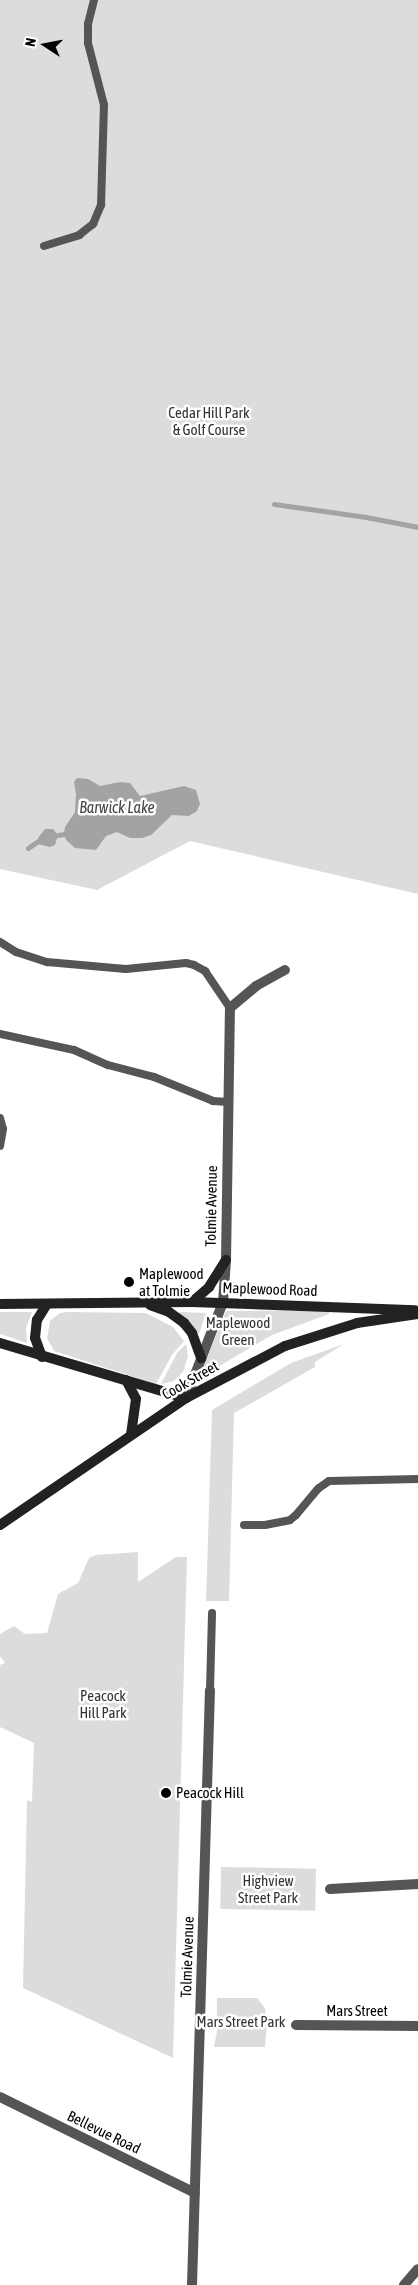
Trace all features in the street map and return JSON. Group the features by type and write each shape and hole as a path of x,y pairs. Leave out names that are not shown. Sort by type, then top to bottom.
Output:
{"street":[{"path":"230,1008 256,986 285,970"},
{"name":"Tolmie Avenue","path":"186,1398 223,1302 226,1260 230,1008"},
{"path":"192,1302 209,1287 226,1260"},
{"path":"142,1302 169,1312 184,1323 192,1333 201,1358"},
{"name":"Maplewood Road","path":"0,1304 223,1302 418,1310"},
{"path":"42,1357 35,1338 37,1320 47,1304"},
{"name":"Cook Street","path":"0,1525 131,1433 186,1398 284,1346 358,1322 418,1314"},
{"path":"0,1343 42,1357 186,1398"},
{"path":"126,1380 136,1399 131,1433"},
{"name":"Tolmie Avenue","path":"192,2285 210,1690"},
{"path":"330,1888 418,1884"},
{"name":"Mars Street","path":"296,2025 418,2026"},
{"name":"Bellevue Road","path":"0,2097 195,2194"},
{"path":"404,2285 418,2270"}],"lane":[{"path":"44,246 79,235 93,224 101,205 104,105 88,43 88,24 94,0"},
{"path":"0,942 16,952 47,962 126,969 186,963 194,965 205,971 230,1008"},
{"path":"0,1034 74,1050 108,1065 154,1077 212,1101 228,1102"},
{"path":"0,1118 3,1129 0,1146"},
{"path":"244,1525 265,1525 290,1520 319,1488 329,1481 418,1479"},
{"path":"210,1690 212,1613"}],"green space":[{"name":"Cedar Hill Park & Golf Course","path":"0,0 418,0 418,894 190,841 97,890 0,869"},
{"name":"Maplewood Green","path":"329,1310 329,1314 272,1335 199,1378 226,1311"},
{"path":"0,1312 32,1312 26,1328 27,1343 0,1334"},
{"path":"60,1313 146,1313 173,1327 184,1341 172,1355 156,1384 54,1351 47,1338 50,1321"},
{"path":"178,1313 206,1313 199,1334"},
{"path":"186,1344 188,1356 183,1372 174,1381 161,1384 177,1353"},
{"name":"Maplewood Green","path":"344,1344 315,1362 315,1367 234,1413 229,1601 206,1601 212,1410 291,1363"},
{"name":"Peacock Hill Park","path":"138,1552 138,1582 176,1557 187,1557 173,2058 23,1988 27,1800 32,1802 34,1743 0,1727 0,1665 5,1663 0,1656 0,1634 14,1626 25,1634 47,1633 58,1594 78,1583 89,1558 96,1555"},
{"name":"Highview Street Park","path":"221,1867 316,1869 315,1911 220,1909"},
{"name":"Mars Street Park","path":"217,1998 257,1998 265,2008 267,2024 265,2047 214,2047 217,2031"}],"water":[{"name":"Barwick Lake","path":"77,778 88,779 100,786 120,782 130,783 140,796 184,786 196,790 200,804 197,811 189,816 172,815 151,835 142,838 130,838 117,832 106,836 96,850 75,848 66,840 64,834 65,827 75,812 76,794 74,782"},
{"path":"45,829 53,829 58,835 55,845 50,847 38,844 38,838"}],"waterway":[{"path":"274,504 366,517 418,527"},
{"path":"58,835 64,834"},
{"path":"28,848 38,841"}],"place":[{"name":"Maplewood at Tolmie","path":"129,1282"},
{"name":"Peacock Hill","path":"166,1793"}]}
